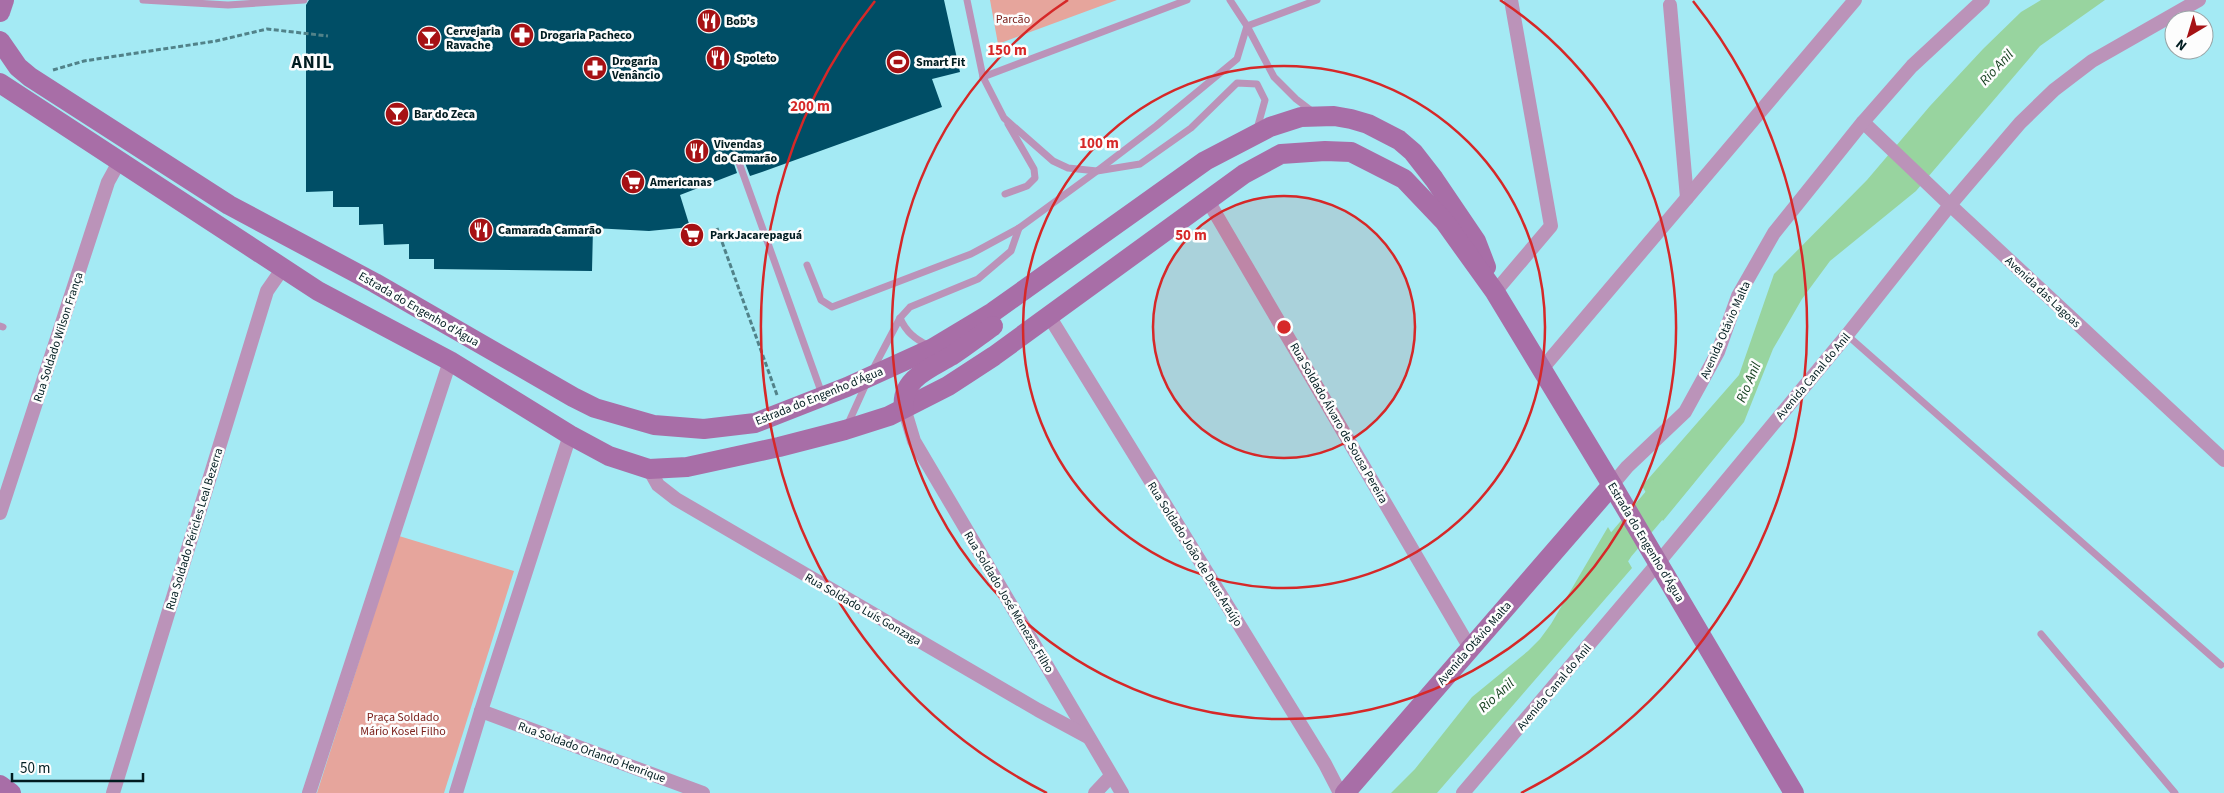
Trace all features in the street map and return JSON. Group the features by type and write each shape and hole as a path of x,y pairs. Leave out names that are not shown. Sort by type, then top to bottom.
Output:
{"street":[{"path":"0,12 4,0"},
{"path":"1495,292 1551,226 1511,0"},
{"path":"1542,370 1855,0"},
{"name":"Avenida Otávio Malta","path":"1345,793 1470,648 1615,490 1627,467 1685,412 1718,352 1738,296 1774,233 1863,122 1912,66 1983,0"},
{"name":"Avenida Canal do Anil","path":"1462,793 1654,556 1846,335 1950,205 2020,123 2054,90 2092,61 2199,0"},
{"path":"1670,5 1687,198"},
{"name":"Estrada do Engenho d'Água","path":"0,41 18,67 30,77 229,205 375,283 532,374 595,408 654,425 704,429 754,424 934,348 993,312 1205,160 1285,121 1317,115 1334,116 1368,124 1384,131 1413,152 1476,241 1495,292"},
{"name":"Estrada do Engenho d'Água","path":"0,82 118,162 318,291 450,362 570,435 609,456 649,469 687,467 845,430 889,416 948,386 1049,316 1207,199 1244,174 1281,154 1325,151 1351,152 1404,179 1444,221 1495,292 1615,490 1794,793"},
{"name":"Avenida das Lagoas","path":"1863,122 2224,460"},
{"name":"Rua Soldado Wilson França","path":"0,513 108,182 118,162"},
{"name":"Rua Soldado Álvaro de Sousa Pereira","path":"1207,199 1470,648"},
{"path":"904,408 903,401 906,391 920,373 952,356 1005,318 1058,266"},
{"name":"Rua Soldado Péricles Leal Bezerra","path":"113,793 268,291 282,268"},
{"name":"Rua Soldado João de Deus Araújo","path":"1049,316 1340,793"},
{"path":"309,793 450,362"},
{"name":"Rua Soldado José Menezes Filho","path":"904,408 914,441 1122,793"},
{"path":"456,793 480,711 570,435"},
{"name":"Rua Soldado Luís Gonzaga","path":"649,469 658,485 676,500 1038,710 1088,737"},
{"name":"Rua Soldado Orlando Henrique","path":"480,711 703,793"},
{"path":"1096,793 1111,776"},
{"path":"0,785 11,793"}],"lane":[{"path":"143,0 228,4 304,0"},
{"path":"967,0 983,77 1004,118 1034,169 1035,178 1027,186 1005,194"},
{"path":"983,77 1187,0"},
{"path":"1230,0 1247,26 1274,77 1296,99 1317,115"},
{"path":"1247,26 1318,0"},
{"path":"807,265 821,300 832,306 970,254 1019,228 1156,126 1236,59 1247,26"},
{"path":"1004,118 1053,161 1068,168 1097,171 1140,164 1192,128 1237,83 1257,84 1265,100 1255,134"},
{"path":"738,157 823,396"},
{"path":"845,430 900,318 910,307 978,279 1011,251 1019,228"},
{"path":"900,318 904,327 912,336 934,348"},
{"path":"1846,335 2222,665"},
{"path":"2040,634 2175,793"}],"path":[{"path":"30,77 84,60 216,41 267,29 328,36"},
{"path":"717,228 784,412"}],"green space":[{"name":"Parcão","path":"990,0 1117,0 998,44"},
{"name":"Praça Soldado Mário Kosel Filho","path":"399,536 514,571 444,793 317,793"}],"water":[{"path":"2041,0 2105,0 2040,46 1916,191 1830,261 1802,299 1773,349 1744,422 1663,521 1642,486 1739,375 1774,274 1867,180 1930,106 1983,49 2021,12"},
{"path":"1608,527 1632,568 1437,793 1391,793 1415,769 1472,697 1540,639 1551,624"}],"building":[{"path":"309,0 944,0 960,72 932,79 942,107 762,172 750,176 742,155 735,152 732,158 737,173 680,195 690,227 649,231 593,228 592,271 434,269 434,259 409,259 409,244 384,245 383,224 359,225 359,207 333,207 333,191 306,192 306,5"}],"waterway":[{"name":"Rio Anil","path":"1596,582 1619,547 1681,474"}],"place":[{"name":"Bob's","path":"709,21"},
{"name":"Drogaria Pacheco","path":"522,35"},
{"name":"Cervejaria Ravache","path":"429,38"},
{"name":"Spoleto","path":"718,58"},
{"name":"Smart Fit","path":"898,62"},
{"name":"Drogaria Venâncio","path":"595,68"},
{"name":"Bar do Zeca","path":"397,114"},
{"name":"Vivendas do Camarão","path":"697,151"},
{"name":"Americanas","path":"633,182"},
{"name":"Camarada Camarão","path":"481,230"},
{"name":"ParkJacarepaguá","path":"692,235"}],"district":[{"name":"ANIL","path":"312,62"}]}
